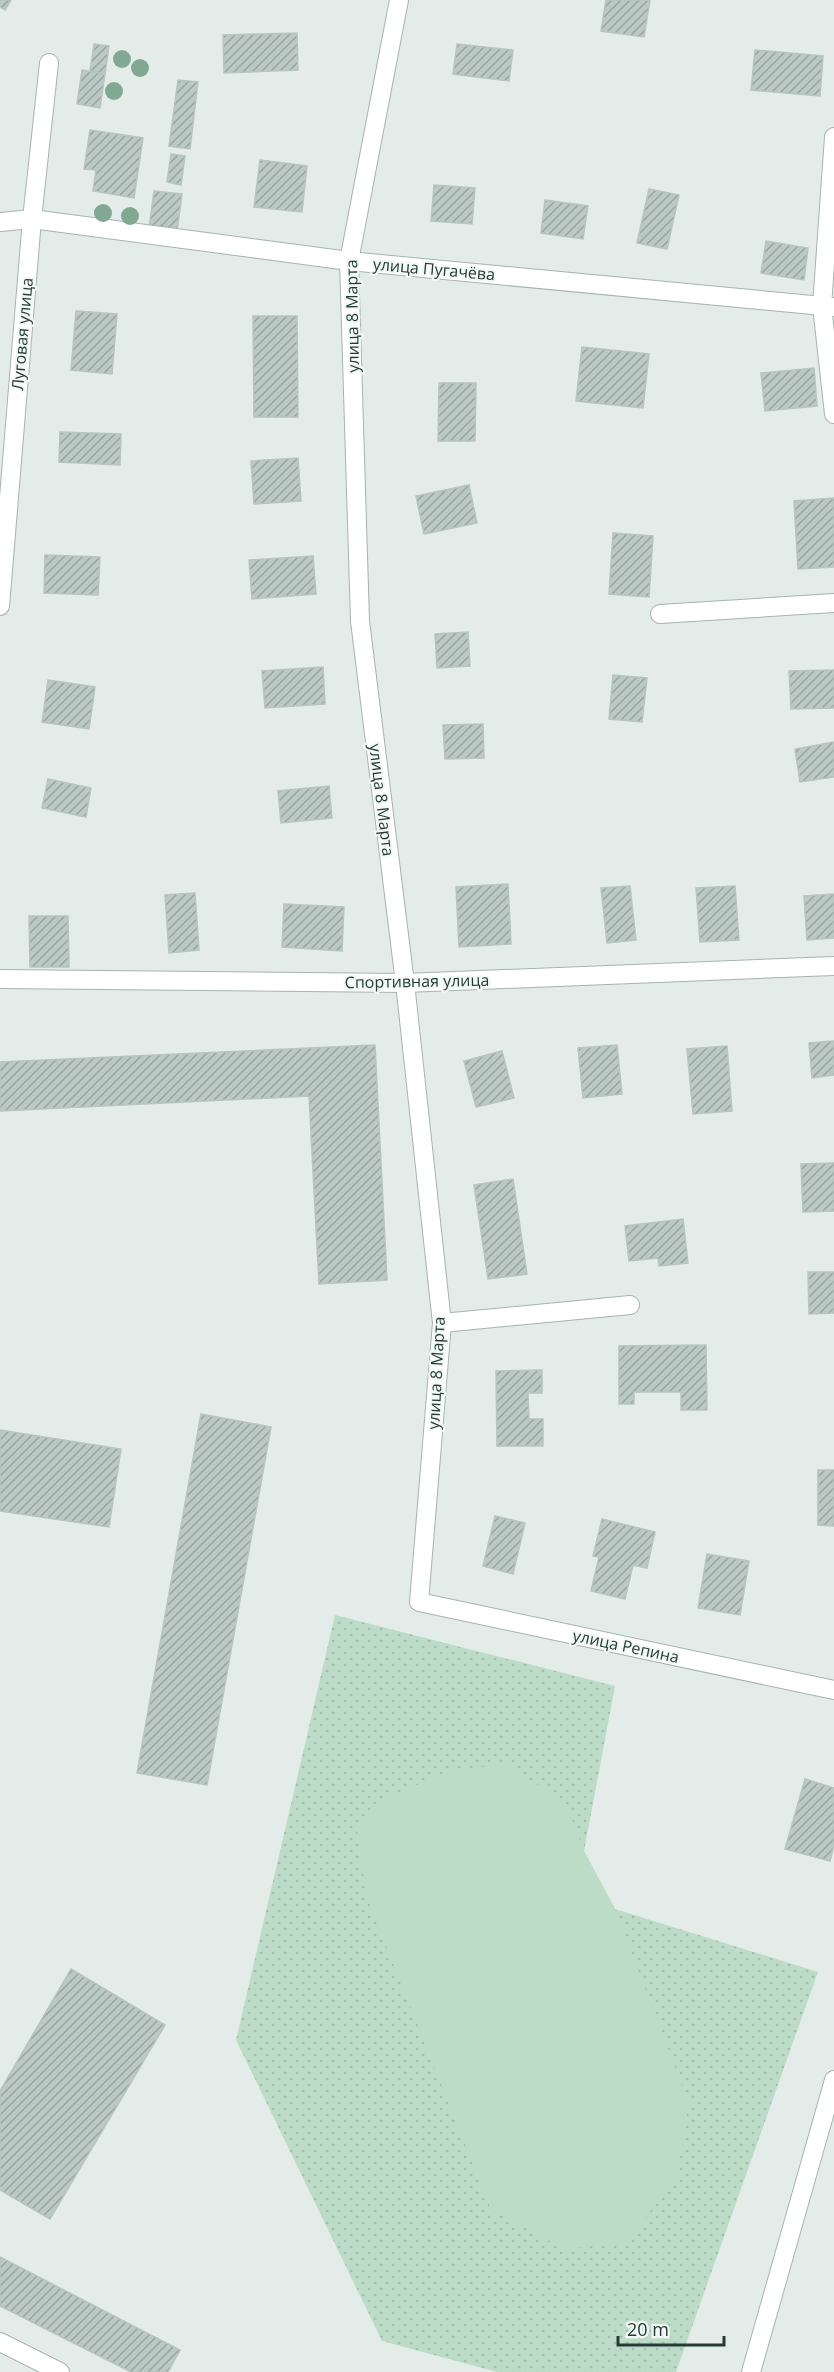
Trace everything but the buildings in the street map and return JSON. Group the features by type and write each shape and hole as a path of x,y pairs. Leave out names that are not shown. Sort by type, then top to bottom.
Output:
{"street":[{"name":"улица 8 Марта","path":"399,0 349,261 360,621 405,983 442,1323 418,1602"},
{"name":"Луговая улица","path":"0,606 32,219 49,63"},
{"path":"834,136 828,306 834,414"},
{"name":"улица Пугачёва","path":"0,222 32,219 349,261 828,306"},
{"path":"660,614 834,603"},
{"name":"Спортивная улица","path":"0,979 405,983 834,966"},
{"path":"442,1323 630,1305"},
{"name":"улица Репина","path":"418,1602 834,1690"},
{"path":"751,2372 834,2080"},
{"path":"0,2342 60,2372"}],"green space":[{"path":"335,1615 615,1686 584,1851 615,1909 818,1972 676,2372 497,2372 382,2341 236,2040"},
{"path":"507,1765 566,1803 584,1851 615,1909 689,2104 677,2177 626,2243 564,2249 491,2210 366,1895 357,1831 377,1801 456,1769"}]}
